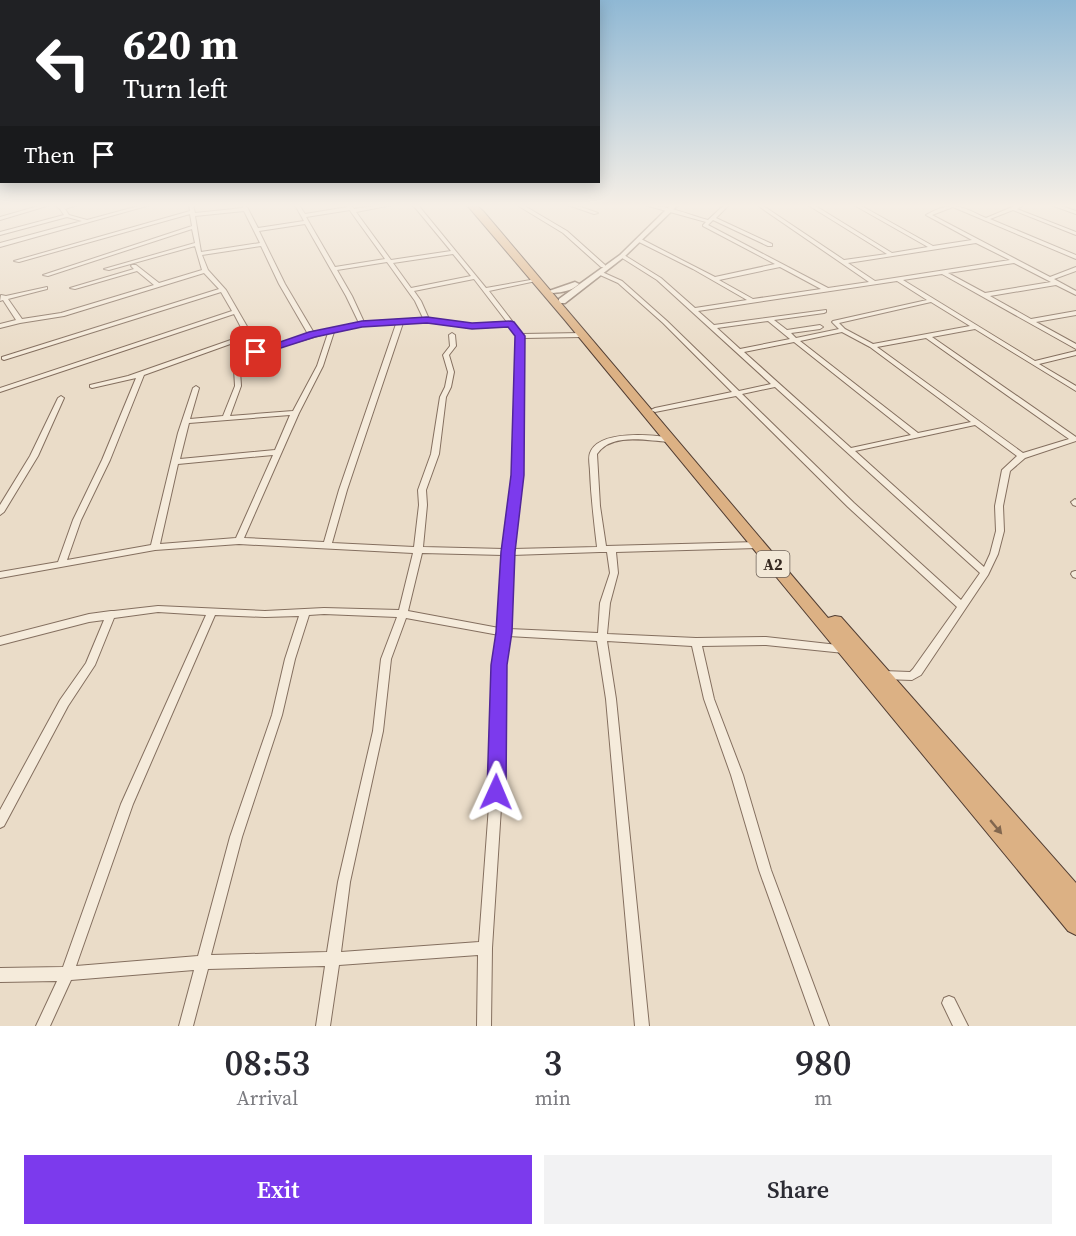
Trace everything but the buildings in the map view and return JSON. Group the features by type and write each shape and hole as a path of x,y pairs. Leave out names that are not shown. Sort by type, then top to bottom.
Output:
{"highway":[{"name":"A2","path":"515,253 558,296 1076,901"},
{"name":"A2","path":"515,253 534,280 1076,923"}],"street":[{"path":"16,261 44,253"},
{"path":"45,275 114,253"},
{"path":"106,268 166,253"},
{"path":"206,253 199,254 205,271 223,290 256,352 261,357 237,369 238,386 226,417"},
{"path":"267,253 282,284 312,334"},
{"path":"324,253 362,324"},
{"path":"382,253 427,320"},
{"path":"334,270 448,253"},
{"path":"455,253 520,336 518,475 508,552 504,632 499,665 496,792 485,948 484,1026"},
{"path":"585,253 601,270 641,300 736,394 749,402 889,542 961,605"},
{"path":"558,296 566,289 601,270 620,253"},
{"path":"558,296 625,253"},
{"path":"664,253 752,300"},
{"path":"758,253 826,289"},
{"path":"830,253 873,282"},
{"path":"843,262 899,253"},
{"path":"999,253 1076,293"},
{"path":"622,256 647,270 714,327 985,573"},
{"path":"693,310 1014,261"},
{"path":"130,263 157,285"},
{"path":"715,279 781,265"},
{"path":"74,288 138,269"},
{"path":"1049,279 1076,269"},
{"path":"0,326 62,315 205,271"},
{"path":"944,272 1076,346"},
{"path":"408,290 475,277"},
{"path":"898,279 1076,389"},
{"path":"484,290 534,280"},
{"path":"985,295 1057,283"},
{"path":"20,321 2,297 45,288"},
{"path":"4,358 223,290"},
{"path":"933,300 835,322 843,330 872,346 1022,456"},
{"path":"714,327 824,311"},
{"path":"0,390 236,312"},
{"path":"1030,321 1076,313"},
{"path":"769,319 917,436"},
{"path":"256,352 312,334 362,324 427,320 472,326 511,324"},
{"path":"327,546 350,469 400,322"},
{"path":"785,332 819,327"},
{"path":"872,346 976,327"},
{"path":"239,541 295,413 320,366 332,330"},
{"path":"741,351 843,330"},
{"path":"323,1026 344,882 378,730 386,659 403,614 418,550 423,505 422,490 435,454 443,397 451,372 446,355 453,346 452,335"},
{"path":"520,336 582,335"},
{"path":"92,386 141,374 248,336"},
{"path":"928,337 1075,439"},
{"path":"1034,363 1076,353"},
{"path":"62,562 77,520 141,374"},
{"path":"655,411 777,385"},
{"path":"156,547 196,388"},
{"path":"0,512 34,456 61,398"},
{"path":"186,421 295,413"},
{"path":"851,450 976,423"},
{"path":"642,1026 611,699 602,638 605,603 614,573 596,506 593,454 601,443 615,439 670,440"},
{"path":"883,675 912,676 917,672 985,573 1000,531 999,507 1006,470 1022,456 1075,439"},
{"path":"176,462 277,452"},
{"path":"0,574 156,547 239,541 508,552 757,545"},
{"path":"0,641 111,614 158,609 265,614 324,610 403,614 504,632 696,642 766,641 844,649"},
{"path":"43,1026 67,974 127,804 212,611"},
{"path":"186,1026 236,837 277,715 290,659 305,612"},
{"path":"0,822 64,703 90,664 111,614"},
{"path":"696,642 709,699 737,774 765,870 822,1026"},
{"path":"0,975 67,974 204,962 332,959 485,948"},
{"path":"949,1003 961,1026"}],"route":[{"path":"256,352 312,334 362,324 427,320 472,326 511,324 520,336 518,475 508,552 504,632 499,665 496,792"}]}
